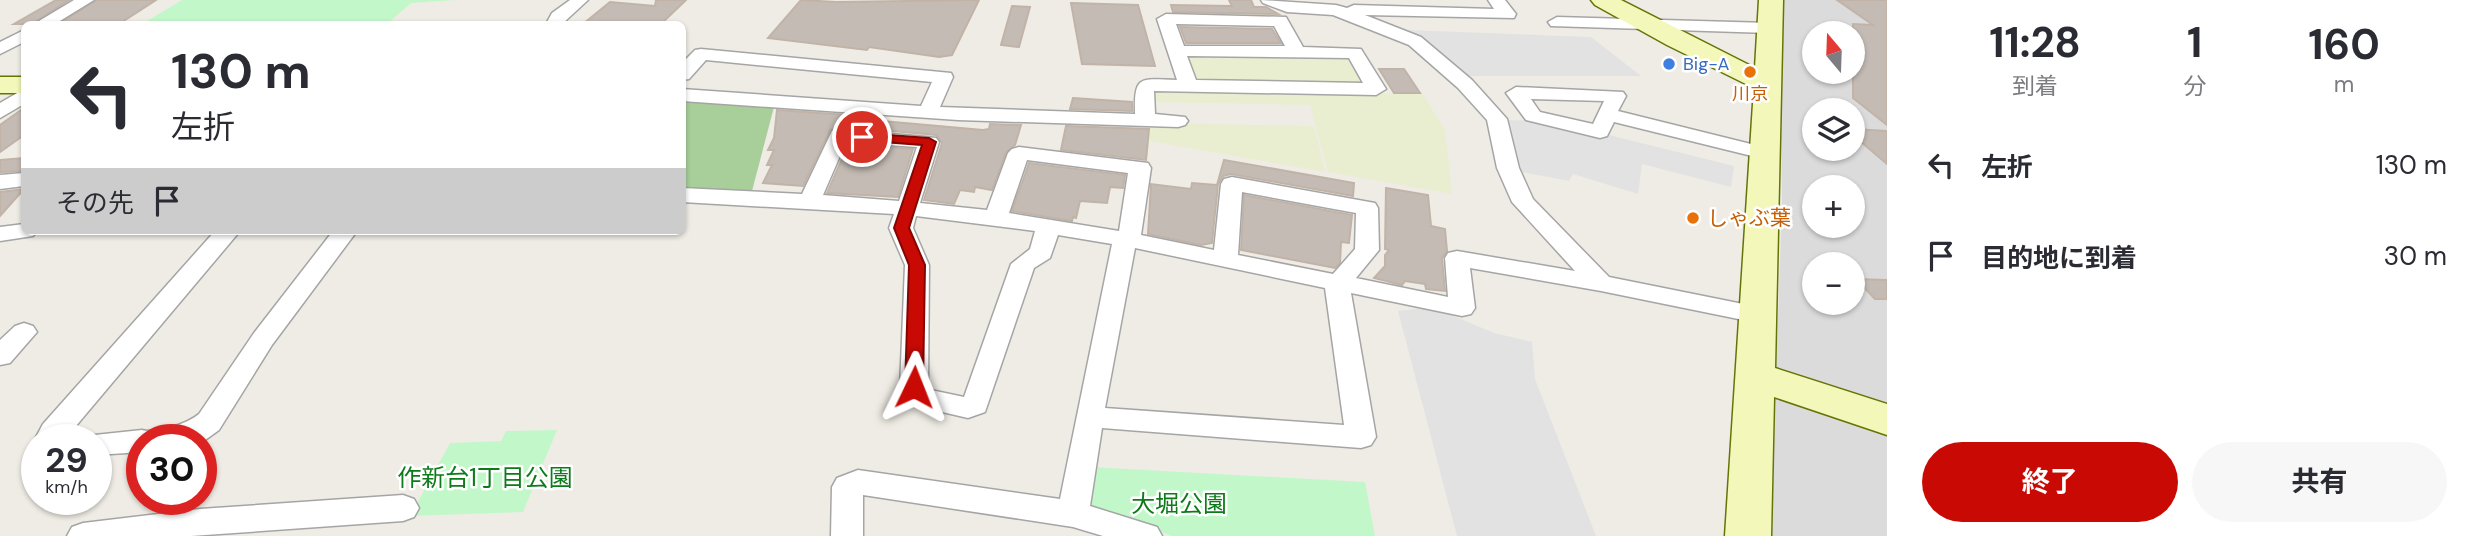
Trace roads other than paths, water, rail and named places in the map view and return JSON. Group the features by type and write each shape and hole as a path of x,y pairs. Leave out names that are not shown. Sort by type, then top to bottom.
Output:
{"street":[{"path":"48,21 86,0"},
{"path":"556,21 580,0"},
{"path":"1217,0 1225,20"},
{"path":"1269,0 1287,7 1336,10 1411,6 1508,14 1496,0"},
{"path":"1604,0 1766,84"},
{"path":"1336,10 1415,41 1465,84 1497,119 1508,168 1523,202 1601,283"},
{"path":"1557,22 1645,23 1770,14 1748,536"},
{"path":"1188,86 1166,19 1280,21 1297,52"},
{"path":"0,48 21,37"},
{"path":"1145,120 1143,88 1150,85 1376,89 1355,53 1177,51"},
{"path":"686,71 701,54 944,77 928,112"},
{"path":"0,85 21,85"},
{"path":"686,95 928,112 1178,121"},
{"path":"0,112 21,97"},
{"path":"1607,114 1764,153"},
{"path":"810,200 839,135 929,142 906,208 901,232 916,257 917,265 914,387 922,398 968,408 975,405 1023,264 1041,253 1048,226"},
{"path":"996,217 1019,153 1140,168 1089,417 1073,514"},
{"path":"0,182 21,180"},
{"path":"1225,260 1232,184 1367,208 1367,250 1336,284"},
{"path":"686,195 810,200 996,217 1127,239 1462,308 1457,258 1601,283 1758,315"},
{"path":"60,424 225,235"},
{"path":"207,424 263,339 342,235"},
{"path":"1089,417 1361,437 1336,284"},
{"path":"0,356 24,332"},
{"path":"1754,375 1887,420"},
{"path":"847,536 848,486 858,482 1073,514 1146,536"},
{"path":"83,536 196,529 403,508"}],"place":[{"name":"Big-A","path":"1669,64"},
{"name":"川京","path":"1750,72"},
{"name":"しゃぶ葉","path":"1693,218"}],"park label":[{"name":"作新台1丁目公園","path":"485,478"},
{"name":"大堀公園","path":"1179,504"}]}
